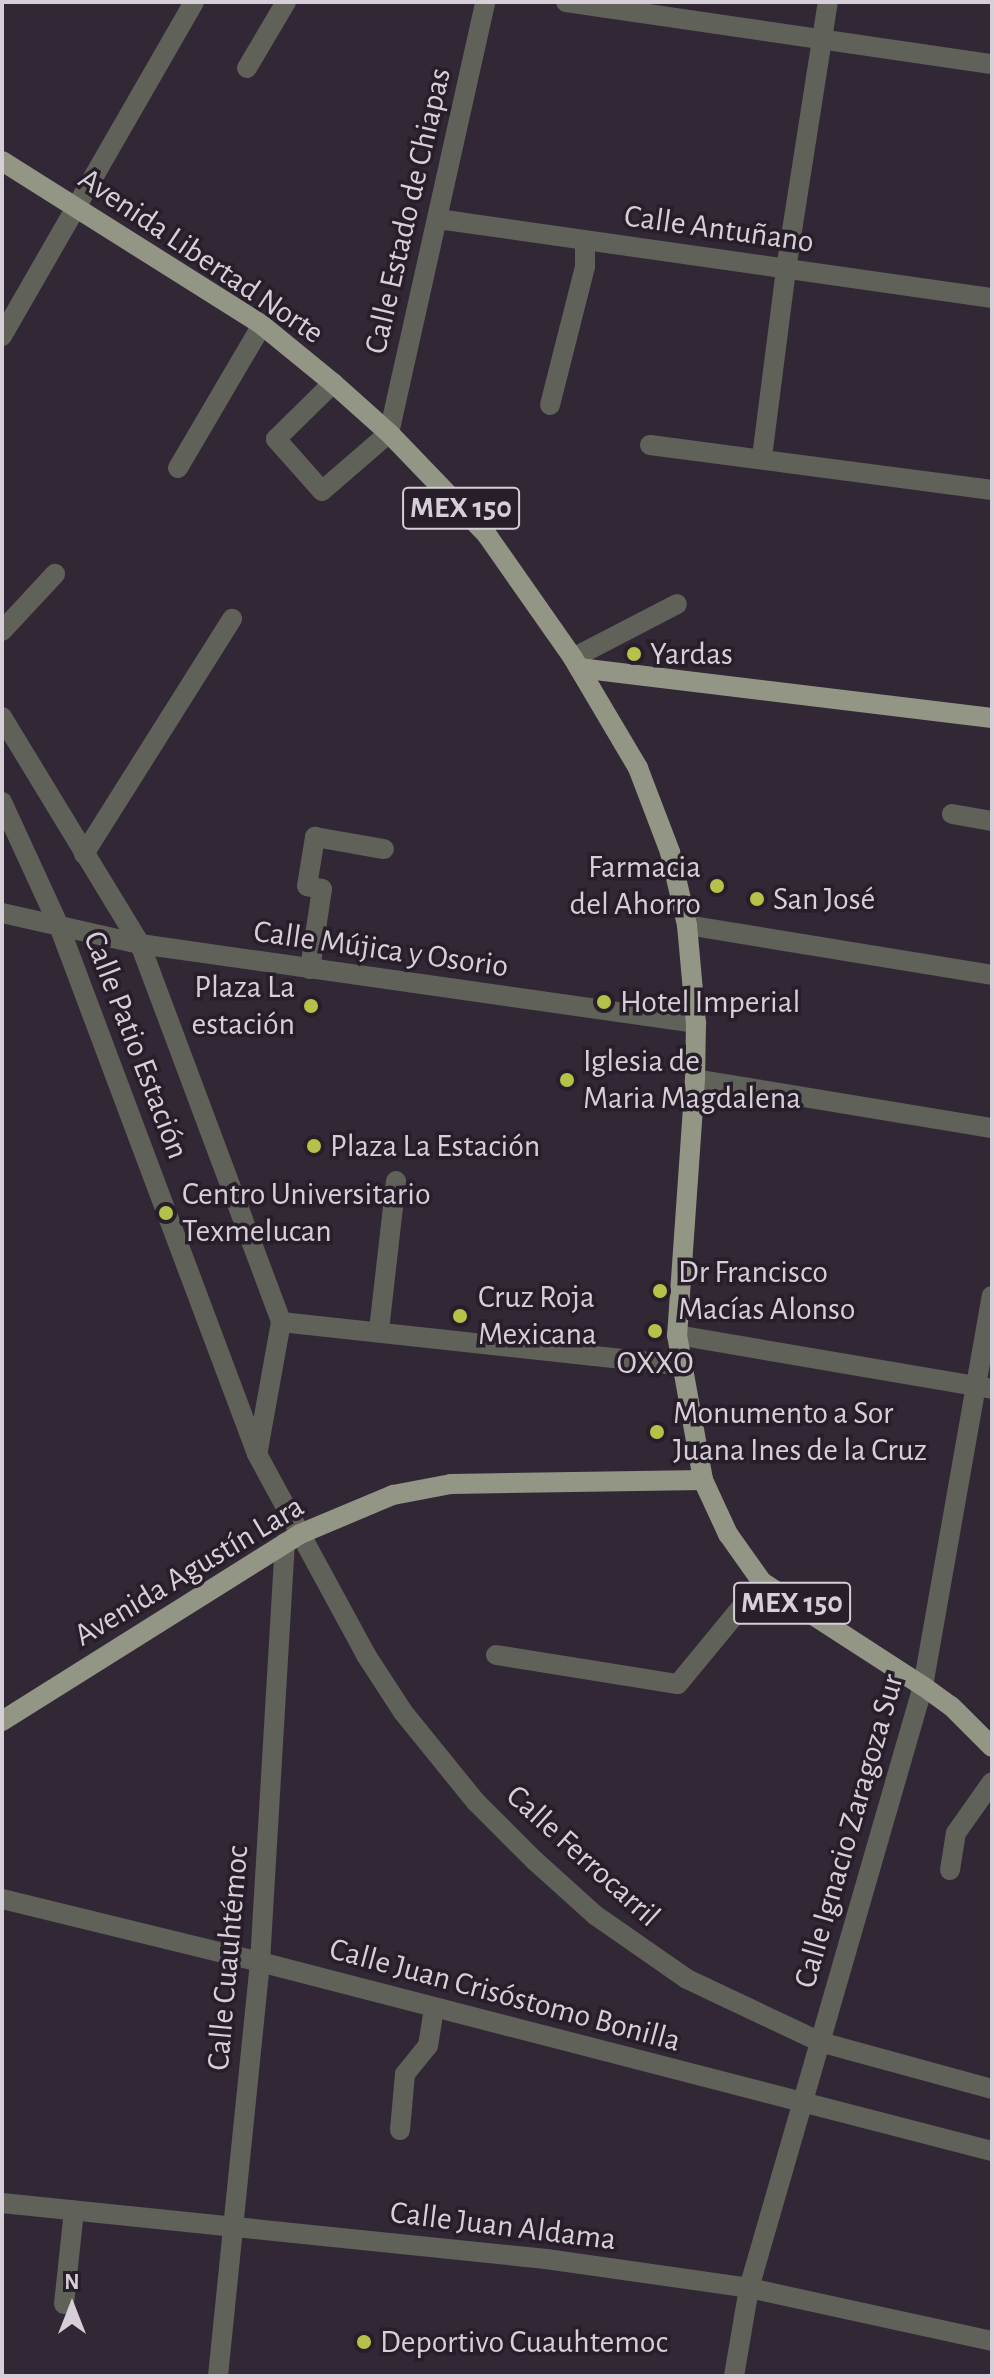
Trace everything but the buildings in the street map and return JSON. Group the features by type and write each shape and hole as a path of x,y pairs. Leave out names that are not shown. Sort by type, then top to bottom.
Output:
{"main road":[{"name":"Avenida Libertad Norte","path":"2,161 262,325 389,433 487,535 576,663 638,768 670,852 687,925 696,1023"},
{"path":"576,663 992,718"},
{"name":"MEX 150","path":"696,1023 695,1079 677,1335 703,1480 728,1534 762,1582 951,1706 992,1747"},
{"name":"Avenida Agustín Lara","path":"2,1721 293,1539 393,1495 422,1487 703,1480"}],"street":[{"path":"2,336 194,2"},
{"path":"247,68 286,2"},
{"name":"Calle Estado de Chiapas","path":"389,433 485,2"},
{"path":"566,2 660,8 821,41 992,64"},
{"path":"762,457 786,269 828,2"},
{"name":"Calle Antuñano","path":"438,219 992,298"},
{"path":"550,405 585,267 585,240"},
{"path":"178,468 262,325"},
{"path":"333,383 276,439 322,491 389,433"},
{"path":"650,445 762,457 992,490"},
{"path":"2,631 55,574"},
{"path":"576,663 677,604"},
{"path":"84,854 232,619"},
{"name":"Calle Patio Estación","path":"2,717 140,944 281,1322"},
{"path":"2,802 59,926"},
{"path":"952,814 992,821"},
{"path":"310,969 322,889 307,886 315,837 384,849"},
{"name":"Calle Mújica y Osorio","path":"2,913 140,944 696,1023"},
{"path":"687,925 992,975"},
{"name":"Calle Patio Estación","path":"59,926 257,1454 293,1539"},
{"path":"695,1079 992,1128"},
{"path":"379,1330 396,1181"},
{"name":"Calle Ignacio Zaragoza Sur","path":"734,2376 749,2288 923,1686 985,1388 992,1296"},
{"path":"257,1454 281,1322 379,1330 680,1365"},
{"path":"677,1335 985,1388"},
{"name":"Calle Cuauhtémoc","path":"218,2376 260,1962 293,1539"},
{"name":"Calle Ferrocarril","path":"293,1539 403,1712 476,1802 595,1915 676,1972 820,2042 992,2089"},
{"path":"496,1655 678,1684 762,1582"},
{"path":"950,1870 956,1833 992,1782"},
{"name":"Calle Juan Crisóstomo Bonilla","path":"2,1899 260,1962 992,2151"},
{"path":"400,2130 405,2074 428,2046 434,2007"},
{"name":"Calle Juan Aldama","path":"2,2203 546,2259 749,2288 992,2341"},
{"path":"64,2304 74,2211"}],"place":[{"name":"Yardas","path":"634,654"},
{"name":"Farmacia del Ahorro","path":"717,886"},
{"name":"San José","path":"757,899"},
{"name":"Hotel Imperial","path":"604,1002"},
{"name":"Plaza La estación","path":"311,1006"},
{"name":"Iglesia de Maria Magdalena","path":"567,1080"},
{"name":"Plaza La Estación","path":"314,1146"},
{"name":"Centro Universitario Texmelucan","path":"166,1213"},
{"name":"Dr Francisco Macías Alonso","path":"660,1291"},
{"name":"Cruz Roja Mexicana","path":"460,1316"},
{"name":"OXXO","path":"655,1331"},
{"name":"Monumento a Sor Juana Ines de la Cruz","path":"657,1432"},
{"name":"Deportivo Cuauhtemoc","path":"364,2342"}]}
